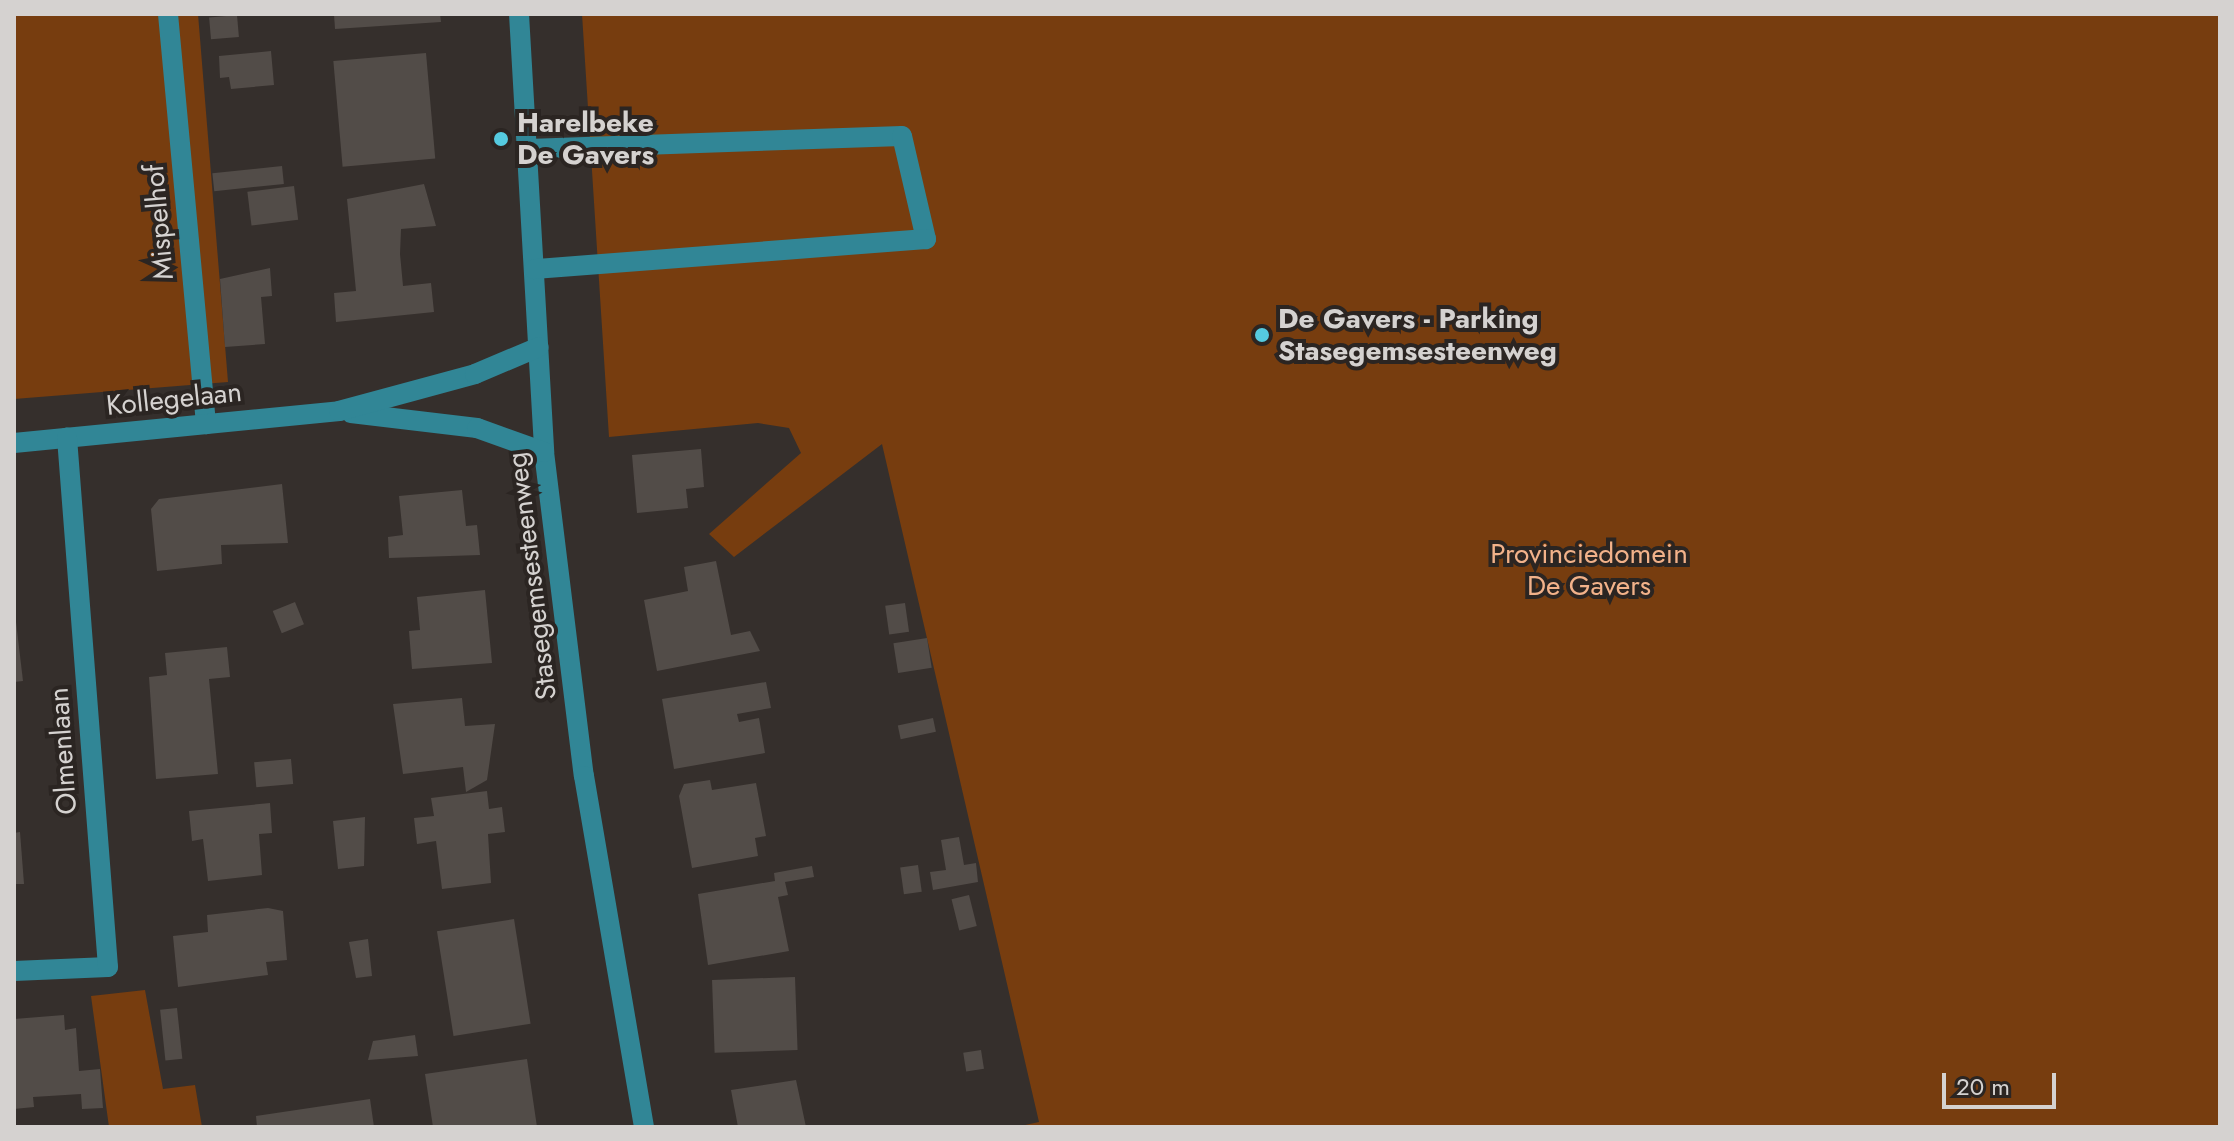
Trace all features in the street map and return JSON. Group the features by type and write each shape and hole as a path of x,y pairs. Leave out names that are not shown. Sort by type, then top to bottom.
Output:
{"street":[{"name":"Mispelhof","path":"168,14 206,424"},
{"name":"Stasegemsesteenweg","path":"519,14 544,452 584,776 644,1127"},
{"path":"528,149 902,136 926,239 534,269"},
{"name":"Kollegelaan","path":"14,443 339,411 475,374 539,347"},
{"name":"Kollegelaan","path":"339,411 477,428 544,452"},
{"name":"Olmenlaan","path":"14,971 108,967 67,438"}],"green space":[{"path":"14,14 198,14 228,382 14,399"},
{"name":"Provinciedomein De Gavers","path":"582,14 2220,14 2220,1127 1016,1127 1039,1122 882,444 734,557 709,534 801,453 789,428 758,423 609,437"},
{"path":"145,990 163,1089 195,1085 202,1127 109,1127 91,996"}],"building":[{"path":"334,14 440,14 441,22 335,29"},
{"path":"237,15 239,37 211,39 209,17"},
{"path":"271,51 274,85 231,89 229,77 220,78 219,56"},
{"path":"426,53 435,159 343,167 333,61"},
{"path":"282,166 284,184 214,191 212,173"},
{"path":"424,184 436,226 401,229 400,254 403,286 431,283 434,312 336,322 334,293 356,291 347,199"},
{"path":"294,186 298,220 251,225 247,192"},
{"path":"270,268 272,296 261,297 265,344 225,347 220,279"},
{"path":"701,449 704,487 686,489 688,508 637,513 632,455"},
{"path":"282,484 288,543 221,545 222,564 157,571 151,509 159,499"},
{"path":"462,490 466,526 477,525 480,555 389,558 388,537 403,535 399,496"},
{"path":"716,561 731,635 750,631 760,651 657,671 644,600 688,591 684,567"},
{"path":"485,590 492,663 412,669 409,631 420,630 417,597"},
{"path":"295,602 304,624 282,633 273,611"},
{"path":"905,603 909,632 889,635 885,606"},
{"path":"14,605 23,681 14,682"},
{"path":"927,638 932,668 898,673 893,643"},
{"path":"227,647 230,677 209,679 218,774 156,779 149,677 167,675 165,653"},
{"path":"766,682 771,708 737,714 739,722 759,718 765,753 674,769 662,699"},
{"path":"462,698 465,726 495,724 487,780 466,792 463,767 403,774 393,704"},
{"path":"933,718 936,732 901,739 898,725"},
{"path":"291,759 293,784 256,787 254,762"},
{"path":"710,780 712,790 756,783 766,836 755,838 758,856 692,868 679,796 684,784"},
{"path":"487,791 489,809 502,807 505,832 488,834 491,883 442,889 436,841 417,844 414,818 434,816 431,798"},
{"path":"270,803 272,833 259,834 262,875 208,881 203,839 192,841 189,811"},
{"path":"365,817 364,866 338,869 333,821"},
{"path":"20,832 24,884 14,884 14,833"},
{"path":"959,837 964,865 976,863 978,882 933,890 930,872 946,870 941,840"},
{"path":"918,865 922,892 904,894 900,868"},
{"path":"812,866 814,877 785,882 788,895 778,897 789,951 708,965 698,894 775,881 774,873"},
{"path":"969,895 977,926 959,930 952,899"},
{"path":"268,908 283,911 287,960 266,962 268,975 178,987 173,936 208,932 207,915"},
{"path":"514,919 531,1024 454,1036 437,931"},
{"path":"368,939 372,976 356,978 349,942"},
{"path":"795,977 798,1050 715,1053 712,980"},
{"path":"177,1008 182,1059 165,1060 160,1010"},
{"path":"64,1015 65,1030 76,1028 79,1071 100,1069 103,1108 82,1109 81,1094 33,1097 34,1107 14,1109 14,1019"},
{"path":"415,1035 418,1056 368,1060 373,1041"},
{"path":"981,1050 984,1069 966,1072 963,1053"},
{"path":"527,1059 537,1127 433,1127 425,1074"},
{"path":"796,1080 806,1127 738,1127 731,1090"},
{"path":"370,1099 374,1127 257,1127 256,1116"}],"place":[{"name":"Harelbeke De Gavers","path":"501,139"},
{"name":"De Gavers - Parking Stasegemsesteenweg","path":"1262,335"}]}
